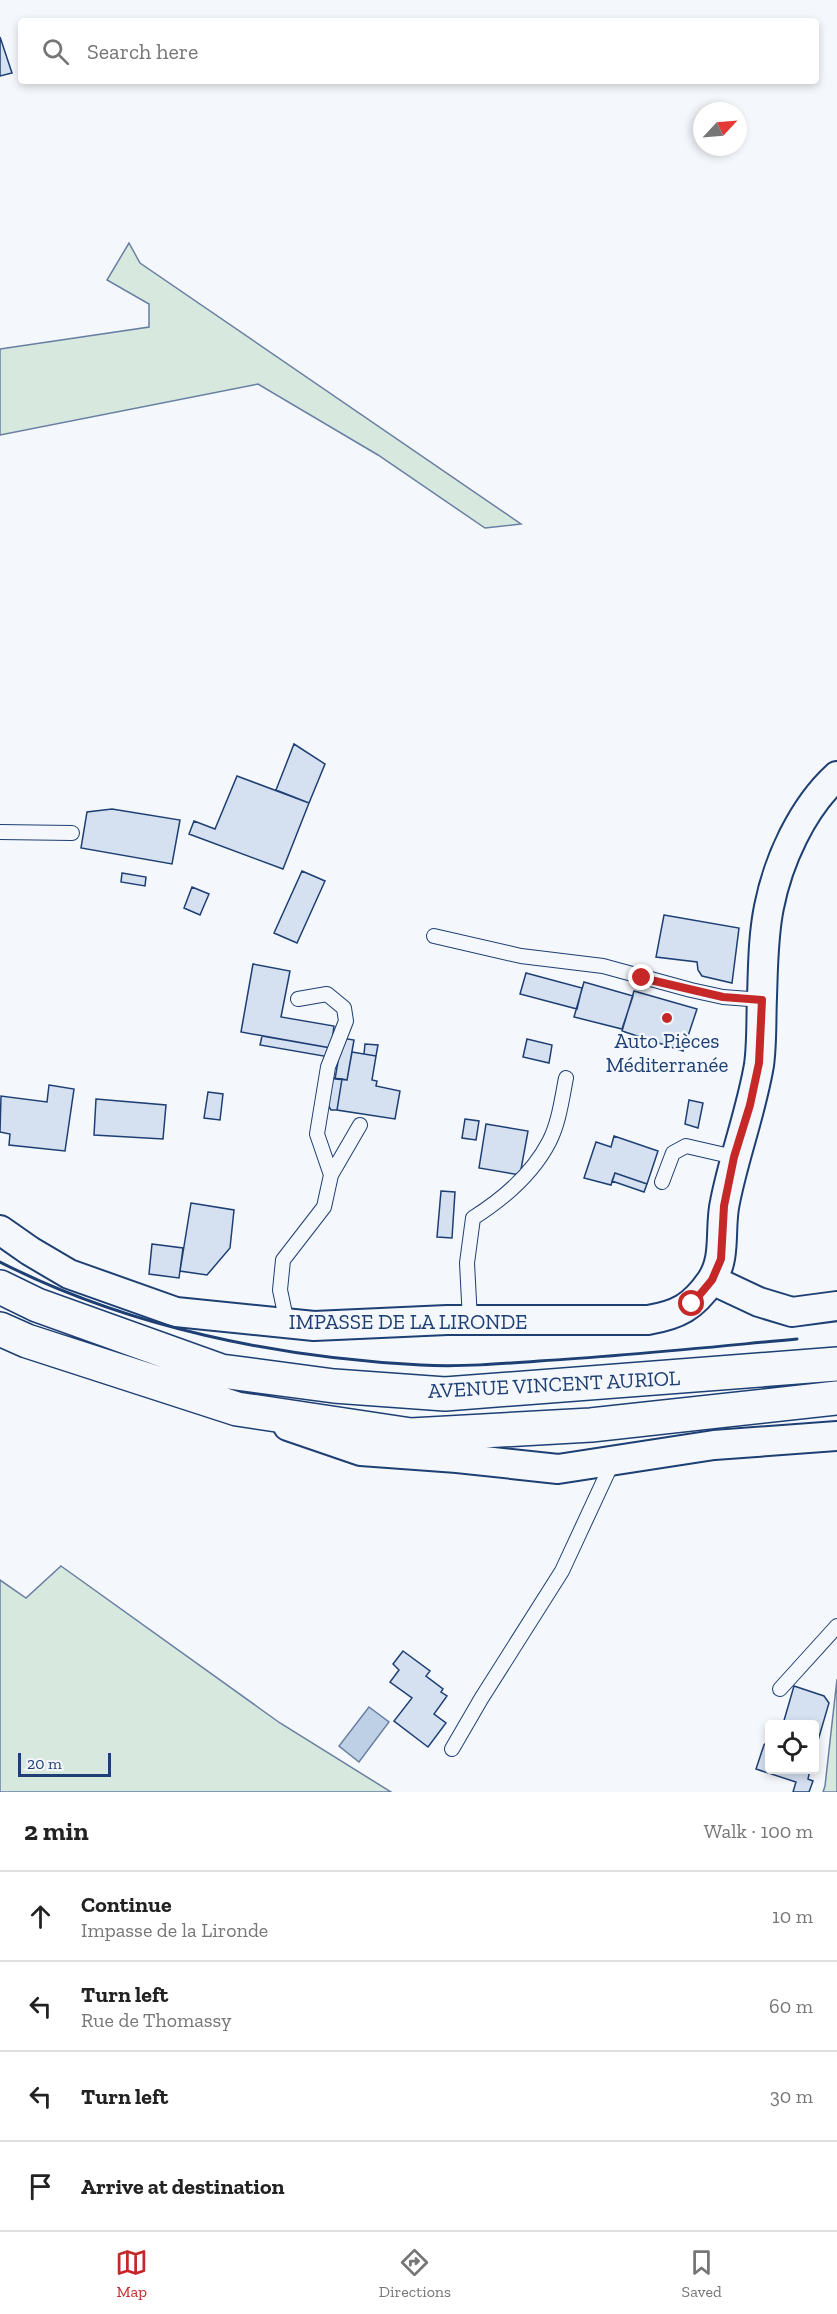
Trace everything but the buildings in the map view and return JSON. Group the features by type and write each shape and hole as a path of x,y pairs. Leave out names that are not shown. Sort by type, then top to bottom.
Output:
{"main road":[{"name":"AVENUE VINCENT AURIOL","path":"0,1287 37,1305 221,1371 334,1386 445,1394 837,1364"},
{"name":"AVENUE VINCENT AURIOL","path":"0,1329 27,1341 237,1409 411,1435 591,1425 837,1398"}],"street":[{"path":"837,776 816,800 801,824 777,878 769,908 759,1063 750,1105 734,1157 724,1206 721,1259 712,1280 759,1302 792,1311 837,1306"},
{"name":"IMPASSE DE LA LIRONDE","path":"0,1230 69,1274 176,1312 314,1326 470,1320 660,1318 671,1316 692,1304 712,1280"},
{"name":"AVENUE VINCENT AURIOL","path":"237,1409 361,1451 558,1469 714,1445 837,1436"}],"lane":[{"path":"0,832 72,833"},
{"path":"434,936 521,956 603,966 723,997 762,1000"},
{"path":"298,999 327,994 344,1008 346,1021 328,1067 317,1134 332,1175"},
{"path":"470,1320 466,1263 473,1218 487,1209 531,1170 550,1140 566,1078"},
{"path":"287,1323 280,1290 284,1260 324,1207 332,1175 360,1125"},
{"path":"662,1182 673,1153 686,1146 734,1157"},
{"path":"452,1749 562,1571 613,1461"},
{"path":"780,1689 837,1626"}],"shaded area":[{"path":"129,243 140,263 521,524 485,528 378,455 258,384 0,435 0,349 149,327 149,304 107,280"},
{"path":"61,1566 280,1723 391,1792 0,1792 0,1580 26,1598"},
{"path":"837,1679 837,1792 823,1792 825,1786"}],"water":[{"path":"369,1707 389,1722 359,1762 339,1746"}],"wall":[{"path":"0,1262 99,1305 152,1321 259,1346 367,1361 436,1366 495,1364 797,1339"}],"place":[{"name":"Auto Pièces Méditerranée","path":"667,1018"}],"route":[{"path":"642,978 723,997 762,1000 759,1063 750,1105 734,1157 724,1206 721,1259 712,1280 692,1304"}]}
